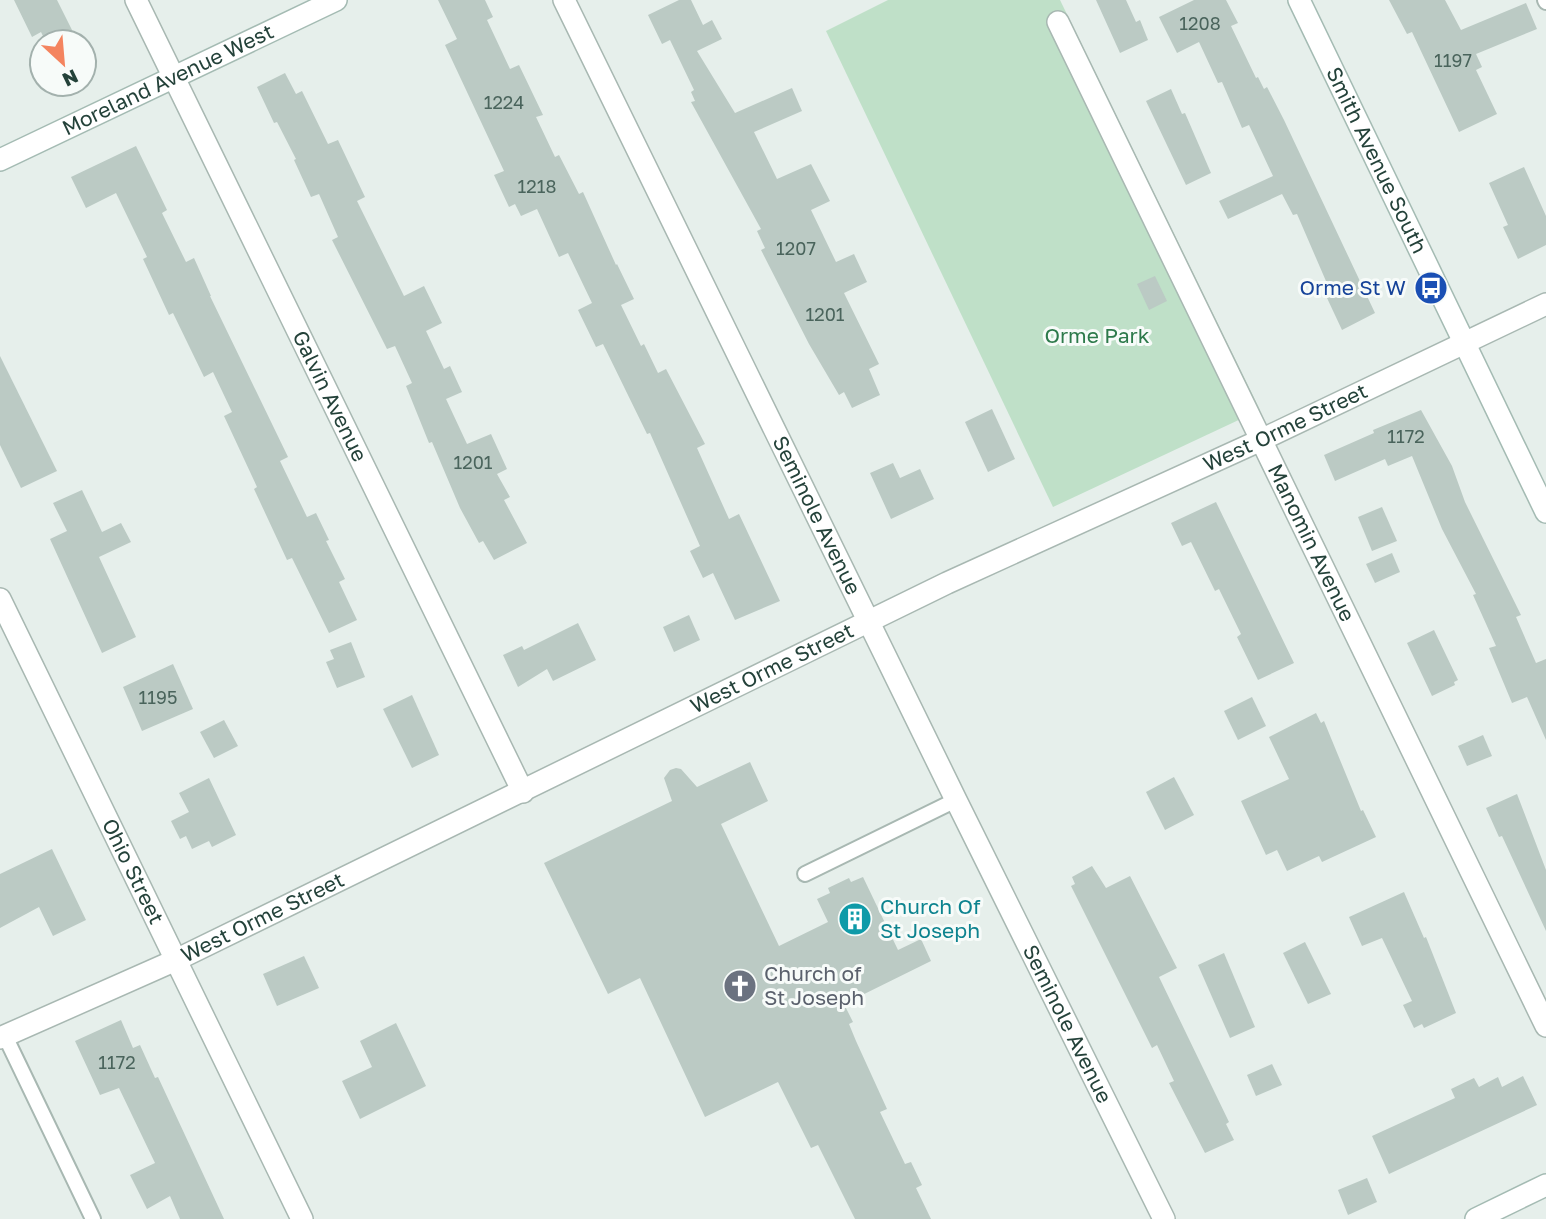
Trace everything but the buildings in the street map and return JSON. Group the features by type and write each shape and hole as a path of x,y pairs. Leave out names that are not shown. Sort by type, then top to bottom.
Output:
{"street":[{"name":"Galvin Avenue","path":"136,0 523,792"},
{"name":"Moreland Avenue West","path":"0,160 336,0"},
{"name":"Seminole Avenue","path":"564,0 1164,1219"},
{"name":"Smith Avenue South","path":"1299,0 1546,512"},
{"name":"Manomin Avenue","path":"1058,22 1546,1026"},
{"name":"West Orme Street","path":"3,1037 176,960 869,620 1261,440 1546,304"},
{"name":"Ohio Street","path":"0,599 302,1219"},
{"path":"1476,1219 1546,1185"}],"lane":[{"path":"805,874 956,800"},
{"path":"3,1037 93,1219"}],"green space":[{"name":"Orme Park","path":"888,0 1060,0 1260,410 1053,507 826,31"}],"place":[{"name":"Orme St W","path":"1431,288"},
{"name":"Church Of St Joseph","path":"855,919"},
{"name":"Church of St Joseph","path":"740,986"}]}
